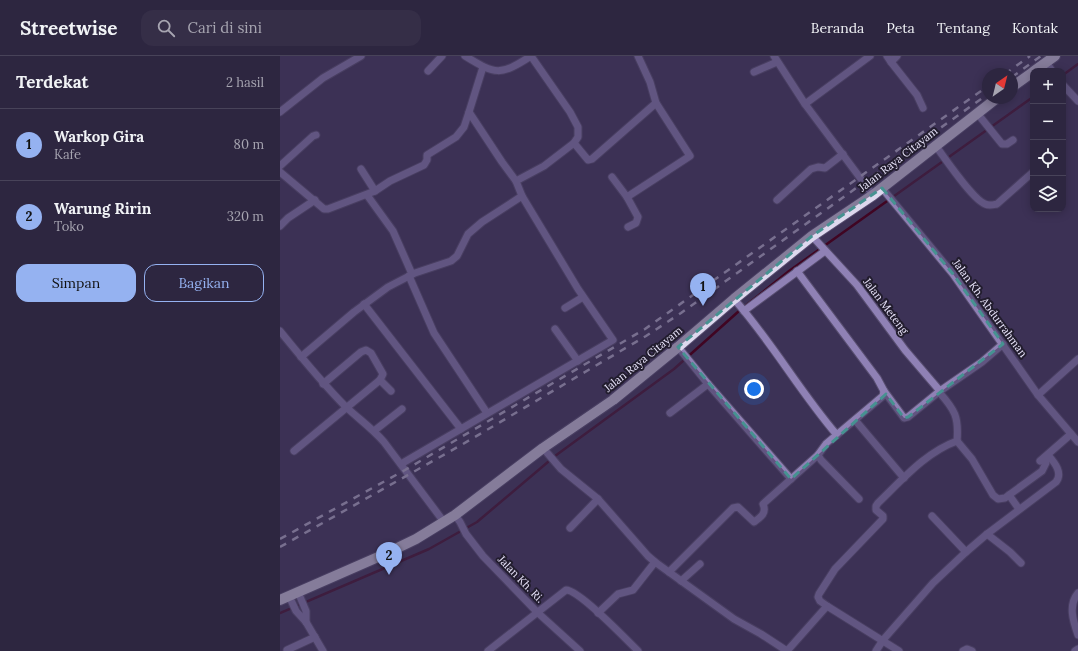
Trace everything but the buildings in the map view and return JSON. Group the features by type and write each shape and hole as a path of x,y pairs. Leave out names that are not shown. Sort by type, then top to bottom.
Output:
{"main road":[{"path":"1018,83 1030,74"},
{"name":"Jalan Raya Citayam","path":"292,598 386,554 444,522 458,520 545,450 680,349 735,300 813,238 873,195 887,194 937,148 980,116 992,104"}],"street":[{"path":"280,112 347,59 361,56"},
{"path":"428,71 442,56"},
{"path":"465,56 487,68 499,71 506,70 531,56 570,112 578,127 578,137 574,144 544,166 516,182"},
{"path":"627,197 690,156 656,103 650,82 638,56"},
{"path":"805,104 870,56"},
{"path":"892,58 923,108"},
{"path":"754,72 776,59 805,104 873,195"},
{"path":"280,172 327,210 376,191 390,180 424,165 427,160 427,155 456,137 464,127 487,68"},
{"path":"1066,88 1078,101"},
{"path":"574,144 590,160 656,103"},
{"path":"401,464 613,340 583,297 538,226 516,182 469,112"},
{"path":"980,116 1004,145 1013,140"},
{"path":"280,166 316,135"},
{"path":"937,148 966,188 980,202 990,206 997,204 1030,175"},
{"path":"777,200 811,169 818,167 825,168 843,154"},
{"path":"361,169 376,191"},
{"path":"612,177 627,197 638,217 636,223 628,227"},
{"name":"Jalan Kh. Abdurrahman","path":"887,194 953,274 1038,395 1078,442"},
{"path":"367,195 393,231 434,333 487,413"},
{"path":"301,357 364,304 388,287 410,275 450,261 457,256 468,234 482,222 522,196"},
{"path":"280,226 288,218 315,200"},
{"name":"Jalan Meteng","path":"813,238 857,285 904,350 940,391 954,412 958,425 957,441"},
{"path":"743,310 797,272 824,249"},
{"path":"797,272 880,382 884,391 904,418 913,414 940,391 982,362 1003,344"},
{"path":"565,308 583,297"},
{"path":"735,300 766,339 795,381 837,436"},
{"path":"364,304 461,429"},
{"path":"555,329 578,361"},
{"path":"280,331 323,384 346,407 374,431 401,464 444,522"},
{"path":"680,349 708,384 791,479"},
{"path":"294,451 380,380 383,374 371,353 366,350 361,352 323,384"},
{"path":"1038,395 1078,359"},
{"path":"380,380 391,391"},
{"path":"670,413 708,384"},
{"path":"669,572 733,508 738,507 754,522 764,513 765,509 763,504 818,455 826,444 883,396 884,391"},
{"path":"374,431 402,409"},
{"path":"855,420 904,478"},
{"path":"1045,458 1071,434"},
{"path":"899,651 827,606 820,601 818,597 835,569 883,519 883,516 876,510 876,506 928,457 957,441 972,459 995,498 1001,499 1009,495 1042,471 1046,463 1045,458"},
{"path":"545,450 561,469 598,499 655,562 734,620 761,634 787,651 827,606"},
{"path":"818,455 858,499"},
{"path":"876,651 883,640 934,583 966,552 1019,509 1048,489 1059,477 1055,464 1045,458"},
{"path":"1009,495 1019,509"},
{"path":"570,528 598,499"},
{"path":"932,516 966,552"},
{"name":"Jalan Kh. Ri.","path":"458,520 466,534 483,556 537,612 580,651"},
{"path":"987,534 1021,563"},
{"path":"598,613 618,594 633,590 655,562"},
{"path":"681,580 700,564"},
{"path":"488,651 566,590 572,591 598,613 638,651"},
{"path":"1078,593 1071,605 1078,635"},
{"path":"292,598 305,609 306,622"},
{"path":"292,598 296,611 306,622 323,651"},
{"path":"287,650 315,637"},
{"path":"963,651 969,649 972,651"}],"highlighted area":[{"path":"882,188 953,274 1003,344 908,417 904,418 886,394 791,479 678,347 812,236"}],"waterway":[{"path":"1066,73 1078,64"},
{"path":"280,613 429,549 477,522 555,456 674,369 739,311 789,271 1030,99"}],"railway":[{"path":"1013,68 1030,56"},
{"path":"1018,73 1041,56"},
{"path":"280,539 405,470 645,329 982,90"},
{"path":"280,547 463,444 646,336 681,313 982,98"}],"place":[{"name":"Warkop Gira","path":"703,306"},
{"name":"Warung Ririn","path":"389,575"}]}
